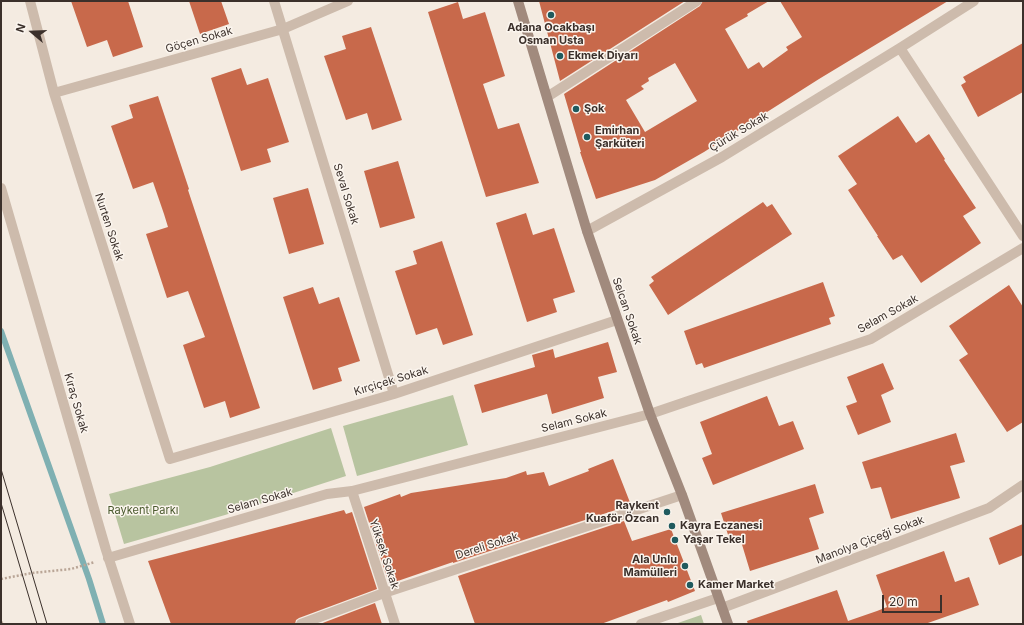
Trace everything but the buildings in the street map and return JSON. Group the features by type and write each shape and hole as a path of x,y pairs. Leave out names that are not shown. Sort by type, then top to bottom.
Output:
{"street":[{"name":"Nurten Sokak","path":"30,1 54,93 170,459"},
{"name":"Seval Sokak","path":"274,1 394,394"},
{"name":"Göçen Sokak","path":"54,93 283,29 348,1"},
{"name":"Selcan Sokak","path":"518,1 587,231 650,414 682,494 728,624"},
{"path":"547,97 697,1"},
{"name":"Çürük Sokak","path":"587,231 722,157 974,1"},
{"path":"900,48 1023,236"},
{"name":"Kıraç Sokak","path":"1,188 108,558 130,624"},
{"name":"Selam Sokak","path":"108,558 327,494 352,491 650,414 871,339 1023,248"},
{"name":"Kırçiçek Sokak","path":"170,459 394,394 617,320"},
{"name":"Manolya Çiçeği Sokak","path":"722,608 989,508 1023,485"},
{"name":"Yüksek Sokak","path":"352,491 395,624"},
{"name":"Dereli Sokak","path":"301,624 384,593 682,494"},
{"path":"641,624 718,598"}],"path":[{"path":"1,580 32,573 71,569 90,563"}],"green space":[{"path":"453,395 468,445 357,476 343,426"},
{"name":"Raykent Parkı","path":"331,428 346,476 225,515 124,544 109,494 210,467"},
{"path":"701,615 704,624 675,624"}],"waterway":[{"path":"1,331 89,579 103,624"}],"tram line":[{"path":"1,469 47,624"},
{"path":"1,503 37,624"}],"place":[{"name":"Adana Ocakbaşı Osman Usta","path":"551,15"},
{"name":"Ekmek Diyarı","path":"560,56"},
{"name":"Şok","path":"576,109"},
{"name":"Emirhan Şarküteri","path":"587,137"},
{"name":"Raykent Kuaför Özcan","path":"667,512"},
{"name":"Kayra Eczanesi","path":"672,526"},
{"name":"Yaşar Tekel","path":"675,540"},
{"name":"Ala Unlu Mamülleri","path":"685,566"},
{"name":"Kamer Market","path":"690,585"}]}
